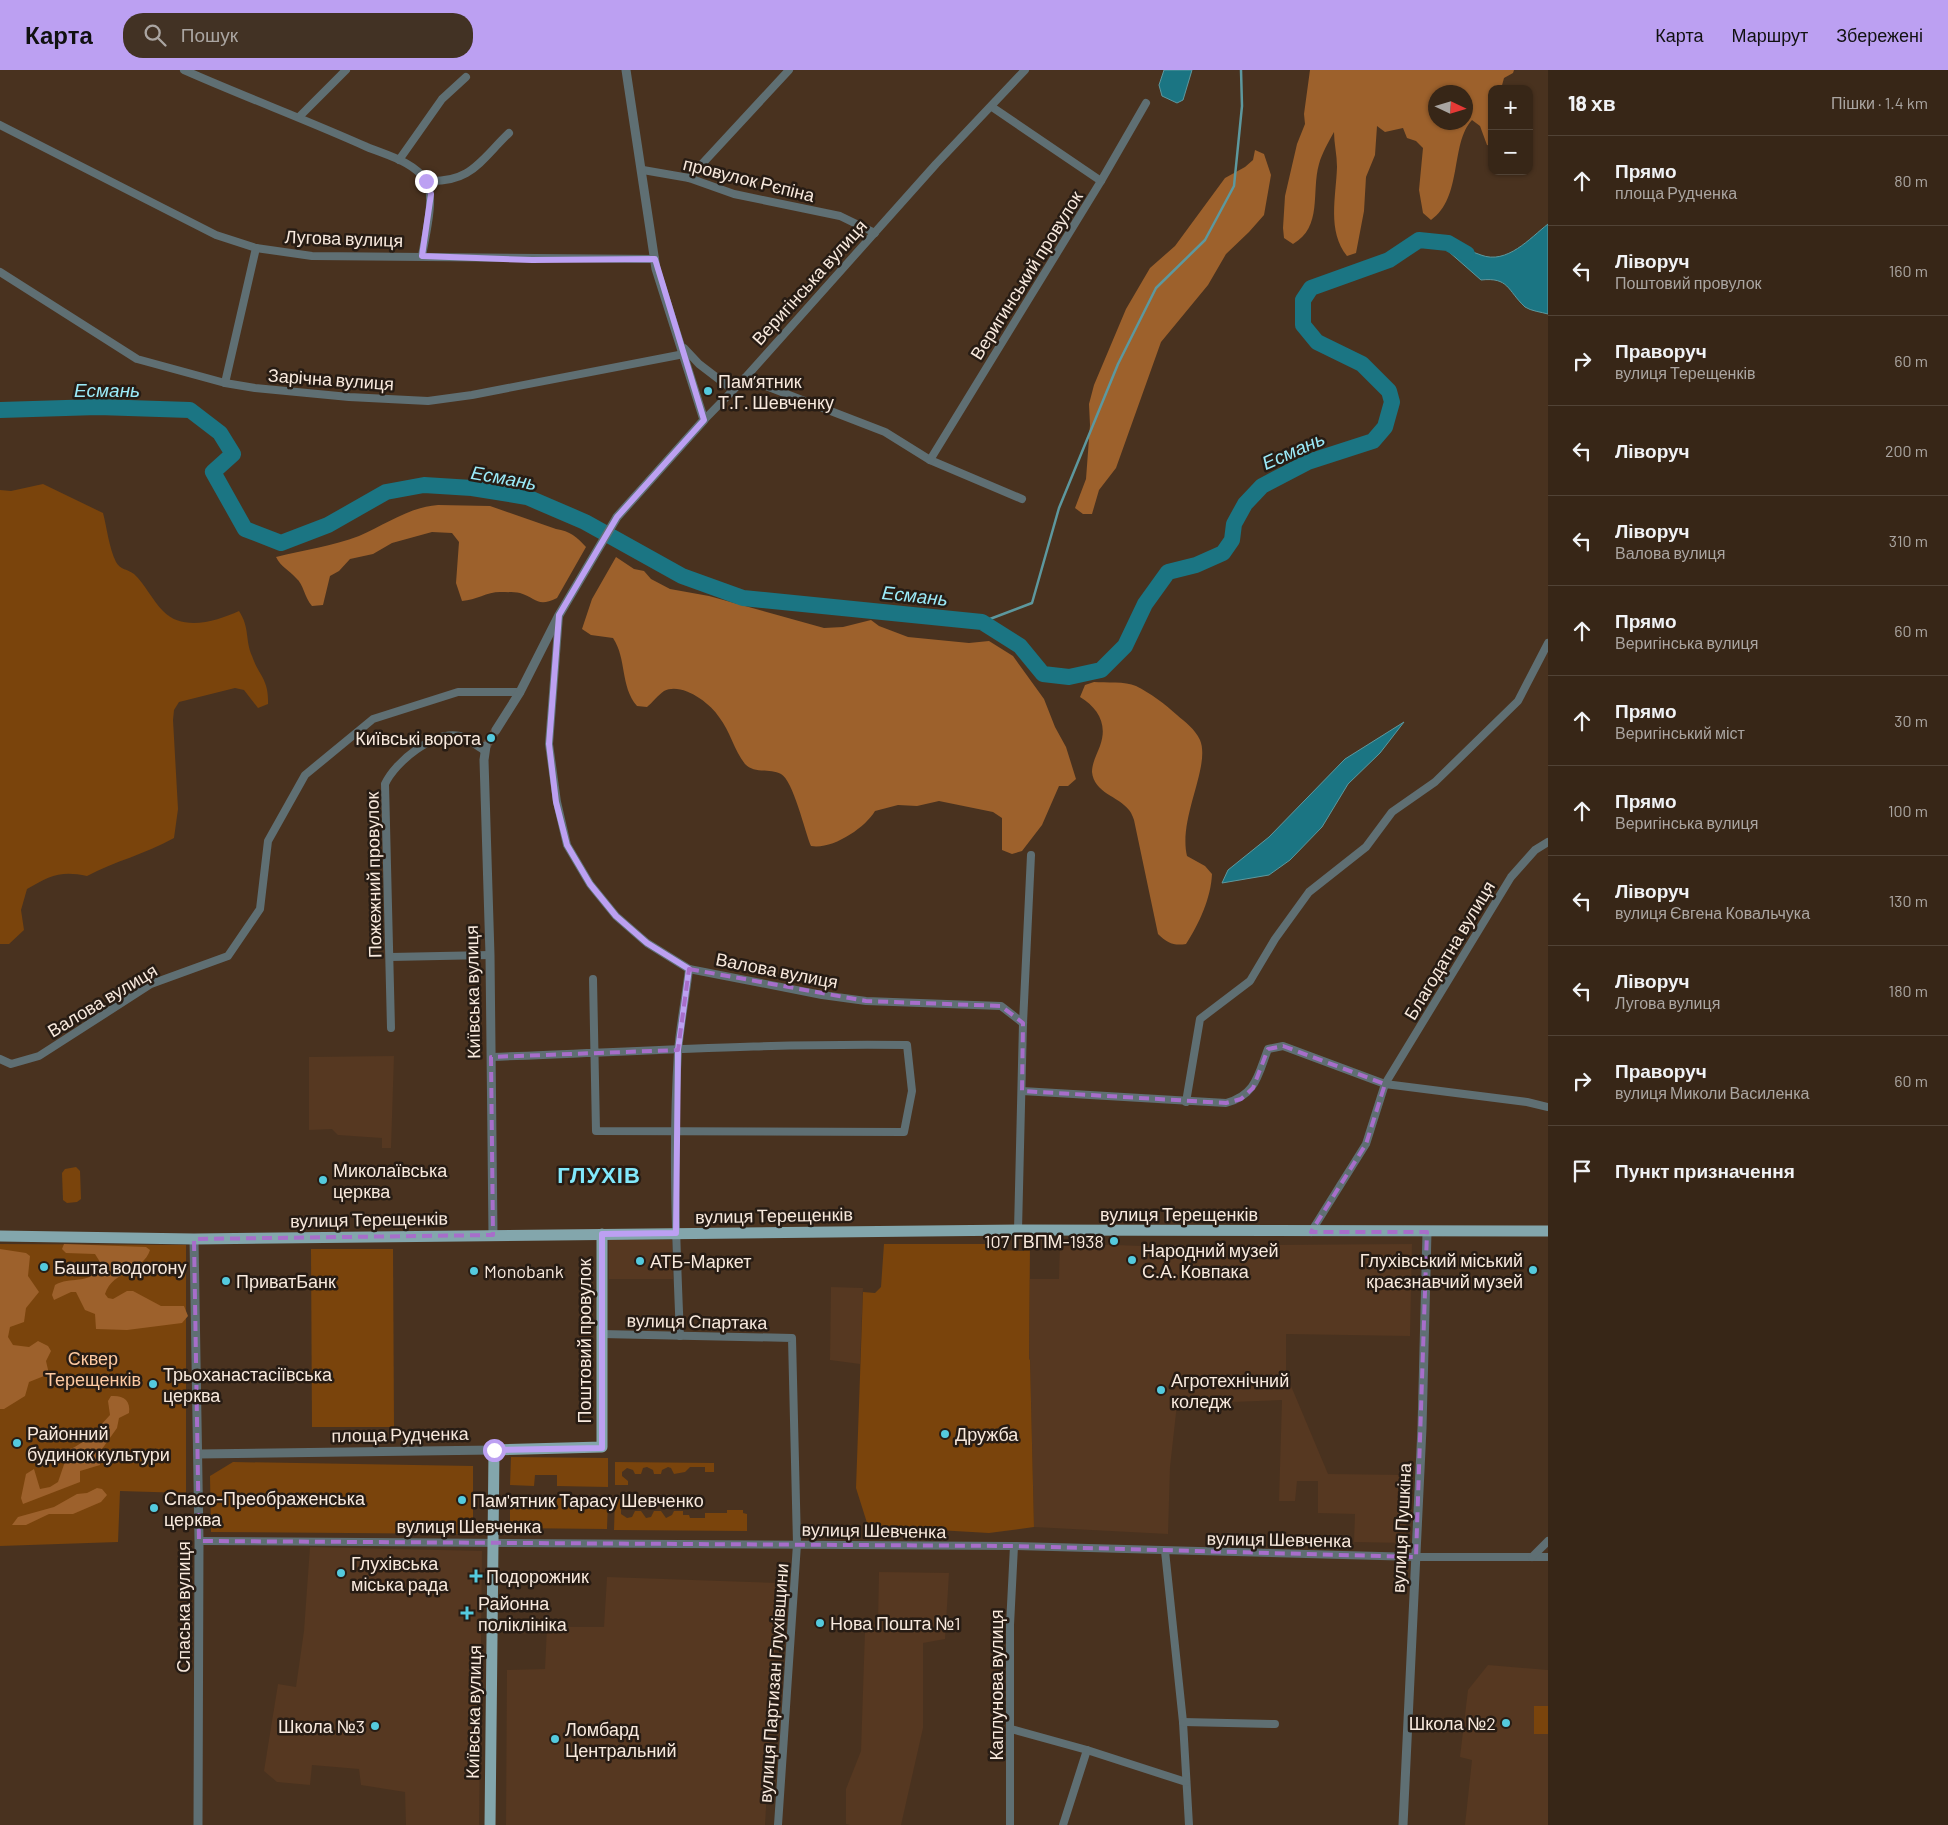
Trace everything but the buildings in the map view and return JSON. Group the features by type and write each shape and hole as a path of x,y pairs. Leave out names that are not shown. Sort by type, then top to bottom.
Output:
{"main road":[{"name":"вулиця Терещенків","path":"0,1236 194,1239 1018,1230 1548,1231"},
{"name":"Поштовий провулок","path":"602,1234 602,1448"},
{"name":"площа Рудченка","path":"494,1450 602,1448"},
{"name":"Київська вулиця","path":"490,1825 494,1450"}],"street":[{"path":"184,70 300,116 416,170 426,181 431,194 422,256"},
{"path":"300,116 346,70"},
{"path":"626,70 643,170 655,259 704,420"},
{"path":"689,178 789,70"},
{"name":"Веригінська вулиця","path":"559,615 617,517 704,420 746,378 936,164 1025,70"},
{"path":"398,160 442,99 466,77"},
{"name":"Веригинський провулок","path":"930,460 1101,181 1146,103"},
{"path":"992,107 1101,181"},
{"name":"Лугова вулиця","path":"0,125 216,235 256,248 312,256 422,256 532,260 655,259"},
{"path":"426,181 445,182 464,176 509,133"},
{"name":"провулок Рєпіна","path":"643,170 689,178 734,194 840,216 875,233"},
{"path":"225,383 256,248"},
{"name":"Зарічна вулиця","path":"0,272 137,359 225,383 349,397 428,400 472,395 683,350"},
{"path":"683,350 733,390"},
{"path":"746,378 885,432 930,460 1022,499"},
{"path":"496,730 520,692 559,615"},
{"name":"Валова вулиця","path":"559,615 549,744 556,802 567,845 590,884 616,916 647,943 689,969 822,995 866,1001 1001,1006 1023,1023"},
{"path":"1186,1102 1200,1019 1250,981 1275,938 1309,892 1366,847 1392,812 1435,782 1518,701 1548,643"},
{"name":"Валова вулиця","path":"0,1059 11,1064 38,1056 152,984 228,956 260,909 268,841 305,775 373,719 458,692 520,692"},
{"name":"Пожежний провулок","path":"390,1028 385,784 390,773 427,742 448,736 461,736 485,748"},
{"name":"Київська вулиця","path":"485,748 490,955 493,1235"},
{"name":"Благодатна вулиця","path":"1311,1232 1366,1144 1385,1084 1511,877 1535,850 1548,842"},
{"path":"1018,1230 1023,1023 1031,855"},
{"path":"390,957 490,955"},
{"path":"680,1336 676,1233 678,1050 689,969"},
{"path":"491,1057 593,1053 678,1050 826,1044 907,1045 912,1091 904,1132 596,1131 593,1053 593,979"},
{"path":"1022,1091 1226,1103 1241,1099 1253,1088 1268,1049 1283,1046 1385,1084 1527,1102 1548,1107"},
{"name":"вулиця Пушкіна","path":"1403,1825 1416,1557 1427,1232"},
{"name":"Спаська вулиця","path":"194,1239 199,1541 198,1825"},
{"name":"вулиця Спартака","path":"601,1334 792,1338"},
{"name":"вулиця Партизан Глухівщини","path":"778,1825 797,1544 792,1338"},
{"name":"площа Рудченка","path":"198,1454 494,1450"},
{"name":"вулиця Шевченка","path":"199,1541 493,1541 1014,1546 1416,1557 1548,1557"},
{"path":"1532,1557 1548,1541"},
{"name":"Каплунова вулиця","path":"1010,1825 1010,1625 1014,1546"},
{"path":"1165,1551 1183,1722 1190,1825"},
{"path":"1183,1722 1275,1724"},
{"path":"1011,1729 1088,1750 1186,1782"},
{"path":"1063,1825 1088,1750"}],"highlighted area":[{"path":"689,969 866,1001 1001,1006 1023,1023 1022,1091 1226,1103 1241,1099 1253,1088 1268,1049 1283,1046 1385,1084 1366,1144 1311,1232 1427,1232 1416,1557 1014,1546 199,1541 194,1239 493,1235 491,1057 678,1050"}],"shaded area":[{"path":"1310,70 1514,70 1513,73 1504,78 1502,85 1488,85 1488,145 1480,126 1473,121 1473,85 1428,85 1428,130 1465,130 1448,198 1441,210 1431,220 1423,213 1419,190 1423,148 1416,141 1407,138 1403,128 1385,132 1377,126 1375,155 1366,177 1364,211 1356,253 1347,256 1337,236 1335,225 1334,202 1337,167 1334,132 1319,164 1314,208 1309,228 1293,244 1284,238 1285,196 1297,144 1305,124 1304,114"},
{"path":"1255,150 1264,154 1271,175 1264,215 1226,254 1208,285 1161,342 1116,468 1099,490 1092,514 1083,514 1075,508 1086,479 1090,425 1089,404 1094,385 1126,309 1150,268 1175,246 1225,178 1245,167 1253,160"},
{"path":"438,505 490,506 565,531 576,537 586,547 557,598 545,602 537,601 520,593 505,592 495,592 462,601 456,583 459,542 452,533 432,532 392,543 373,554 350,559 339,571 330,576 323,605 312,606 299,581 276,557 359,536 417,509"},
{"path":"616,557 634,569 644,571 651,579 670,589 709,596 824,628 843,627 871,620 879,626 908,637 969,643 989,641 1013,656 1044,699 1055,727 1066,747 1076,779 1068,786 1059,786 1042,825 1022,851 1012,854 1002,850 1002,818 993,812 939,801 917,806 898,805 875,811 856,831 838,841 828,845 811,846 794,796 785,778 777,772 753,769 745,764 723,722 715,711 695,695 679,689 664,691 647,707 637,706 628,690 620,655 613,638 591,635 582,629 592,599"},
{"path":"1094,682 1126,683 1136,686 1152,695 1186,723 1200,740 1202,751 1201,764 1190,809 1185,841 1187,856 1205,866 1212,874 1204,910 1186,944 1178,945 1171,943 1164,940 1158,934 1133,816 1124,805 1102,790 1094,779 1092,769 1102,738 1102,724 1100,717 1092,706 1080,697 1085,685"},
{"path":"394,1056 391,1148 382,1148 382,1138 338,1135 332,1129 309,1130 309,1057"},
{"path":"609,1239 672,1240 673,1279 609,1279"},
{"name":"Агротехнічний коледж","path":"1060,1243 1142,1246 1412,1244 1410,1336 1286,1334 1286,1374 1328,1474 1407,1475 1406,1543 1354,1542 1355,1514 1318,1513 1318,1481 1297,1481 1295,1501 1279,1501 1282,1400 1177,1404 1170,1467 1168,1534 1034,1527 1029,1359 1030,1279 1059,1279"},
{"path":"64,1244 146,1247 150,1250 147,1257 114,1280 105,1294 108,1298 113,1299 127,1291 133,1291 161,1306 184,1306 188,1316 182,1323 127,1330 96,1329 95,1314 85,1310 76,1292 71,1292 54,1300 52,1295 55,1285 88,1278 93,1275 100,1262 95,1254 66,1253 62,1249"},
{"path":"0,1249 26,1253 30,1256 28,1276 39,1292 26,1308 24,1322 10,1327 8,1337 13,1345 29,1347 38,1341 48,1346 51,1351 46,1361 49,1374 29,1382 25,1396 4,1409 0,1409"},
{"path":"831,1287 863,1288 860,1364 830,1360"},
{"path":"111,1396 119,1396 125,1399 129,1405 129,1413 119,1418 117,1428 102,1449 100,1465 80,1471 80,1482 23,1504 21,1498 26,1474 34,1469 40,1489 50,1487 58,1482 69,1450 86,1439 110,1415 108,1401"},
{"path":"97,1488 102,1489 107,1495 101,1502 73,1514 49,1514 26,1525 12,1525 18,1517 54,1507 77,1494 87,1493"},
{"path":"310,1547 482,1551 479,1825 406,1825 405,1792 361,1785 359,1769 312,1765 310,1785 277,1782 264,1771 278,1684 296,1687 304,1631"},
{"path":"879,1572 949,1573 945,1639 923,1643 923,1728 901,1825 850,1825 846,1824 846,1789 861,1751 865,1631 878,1622"},
{"path":"607,1577 779,1583 765,1825 506,1825 507,1670 545,1669 547,1627 604,1627"},
{"name":"Школа №2","path":"1488,1665 1548,1670 1548,1825 1465,1825 1472,1760 1460,1757 1468,1690"}],"green space":[{"path":"43,484 103,513 112,551 118,565 134,574 142,582 159,607 171,617 180,621 200,623 239,611 245,623 252,656 267,689 268,704 258,708 244,690 235,688 179,702 174,710 173,720 178,809 174,838 153,849 87,876 78,874 56,875 27,889 21,910 24,930 9,944 0,944 0,490 11,491"},
{"path":"76,1167 80,1171 81,1199 77,1202 67,1203 63,1200 62,1173 65,1169"},
{"name":"Сквер Терещенків","path":"0,1244 186,1245 186,1493 120,1491 118,1542 0,1546"},
{"name":"Дружба","path":"884,1244 1001,1244 1001,1250 1024,1251 1025,1245 1030,1245 1029,1359 1034,1527 989,1533 868,1526 856,1488 863,1292 875,1293 881,1287"},
{"path":"311,1249 393,1249 394,1427 312,1427"},
{"path":"511,1457 608,1458 608,1487 557,1486 557,1475 535,1475 534,1486 510,1485"},
{"path":"233,1462 473,1466 473,1534 211,1532 210,1476"},
{"path":"615,1462 714,1463 714,1472 705,1472 705,1467 690,1467 685,1472 674,1474 671,1468 668,1467 662,1470 661,1474 654,1474 653,1470 647,1467 643,1468 641,1474 635,1474 633,1470 627,1468 622,1472 622,1476 628,1481 628,1485 615,1485"},
{"path":"510,1497 534,1497 534,1508 557,1508 557,1497 608,1498 607,1529 510,1528"},
{"path":"615,1499 630,1499 630,1504 625,1504 621,1509 621,1514 627,1518 632,1517 635,1511 641,1511 646,1518 651,1517 654,1511 661,1511 666,1518 672,1515 674,1511 683,1511 683,1515 689,1515 690,1518 705,1518 705,1513 727,1513 727,1510 743,1510 743,1513 747,1514 747,1531 614,1530"},
{"path":"1534,1706 1548,1706 1548,1734 1534,1734"}],"water":[{"path":"1164,70 1192,70 1183,100 1177,103 1162,96 1159,85"},
{"path":"1548,224 1548,314 1525,307 1507,286 1502,283 1481,280 1448,251 1448,243 1481,255 1500,256 1526,243"},
{"path":"1404,722 1380,753 1348,784 1322,827 1290,860 1269,875 1222,883 1228,870 1269,837 1345,759"}],"waterway":[{"path":"982,622 1032,603 1059,508 1118,364 1156,288 1205,240 1234,186 1242,106 1241,70"},
{"name":"Есмань","path":"0,410 98,407 190,410 220,433 233,454 213,472 245,529 281,543 328,525 386,492 424,485 472,488 527,497 585,522 682,576 743,598 982,622 1020,646 1043,674 1069,677 1101,670 1125,646 1145,604 1168,572 1196,565 1223,553 1232,540 1234,524 1245,504 1262,486 1308,462 1373,441 1385,427 1392,402 1389,391 1362,364 1317,342 1303,325 1303,300 1311,288 1389,260 1419,240 1448,243 1467,254"}],"tunnel":[{"path":"486,746 496,730"}],"place":[{"name":"Пам’ятник Т.Г. Шевченку","path":"708,391"},
{"name":"Київські ворота","path":"491,738"},
{"name":"Миколаївська церква","path":"323,1180"},
{"name":"107 ГВПМ-1938","path":"1114,1241"},
{"name":"Народний музей С.А. Ковпака","path":"1132,1260"},
{"name":"АТБ-Маркет","path":"640,1261"},
{"name":"Башта водогону","path":"44,1267"},
{"name":"Глухівський міський краєзнавчий музей","path":"1533,1270"},
{"name":"Monobank","path":"474,1271"},
{"name":"ПриватБанк","path":"226,1281"},
{"name":"Трьоханастасіївська церква","path":"153,1384"},
{"name":"Агротехнічний коледж","path":"1161,1390"},
{"name":"Дружба","path":"945,1434"},
{"name":"Районний будинок культури","path":"17,1443"},
{"name":"Пам'ятник Тарасу Шевченко","path":"462,1500"},
{"name":"Спасо-Преображенська церква","path":"154,1508"},
{"name":"Глухівська міська рада","path":"341,1573"},
{"name":"Подорожник","path":"476,1576"},
{"name":"Районна поліклініка","path":"467,1613"},
{"name":"Нова Пошта №1","path":"820,1623"},
{"name":"Школа №2","path":"1506,1723"},
{"name":"Школа №3","path":"375,1726"},
{"name":"Ломбард Центральний","path":"555,1739"}],"district":[{"name":"ГЛУХІВ","path":"599,1174"}],"route":[{"path":"426,181 431,194 422,256 532,260 655,259 656,269 704,420 617,517 559,615 549,744 556,802 567,845 590,884 616,916 647,943 689,969 678,1050 676,1233 602,1234 602,1448 494,1450"}]}
